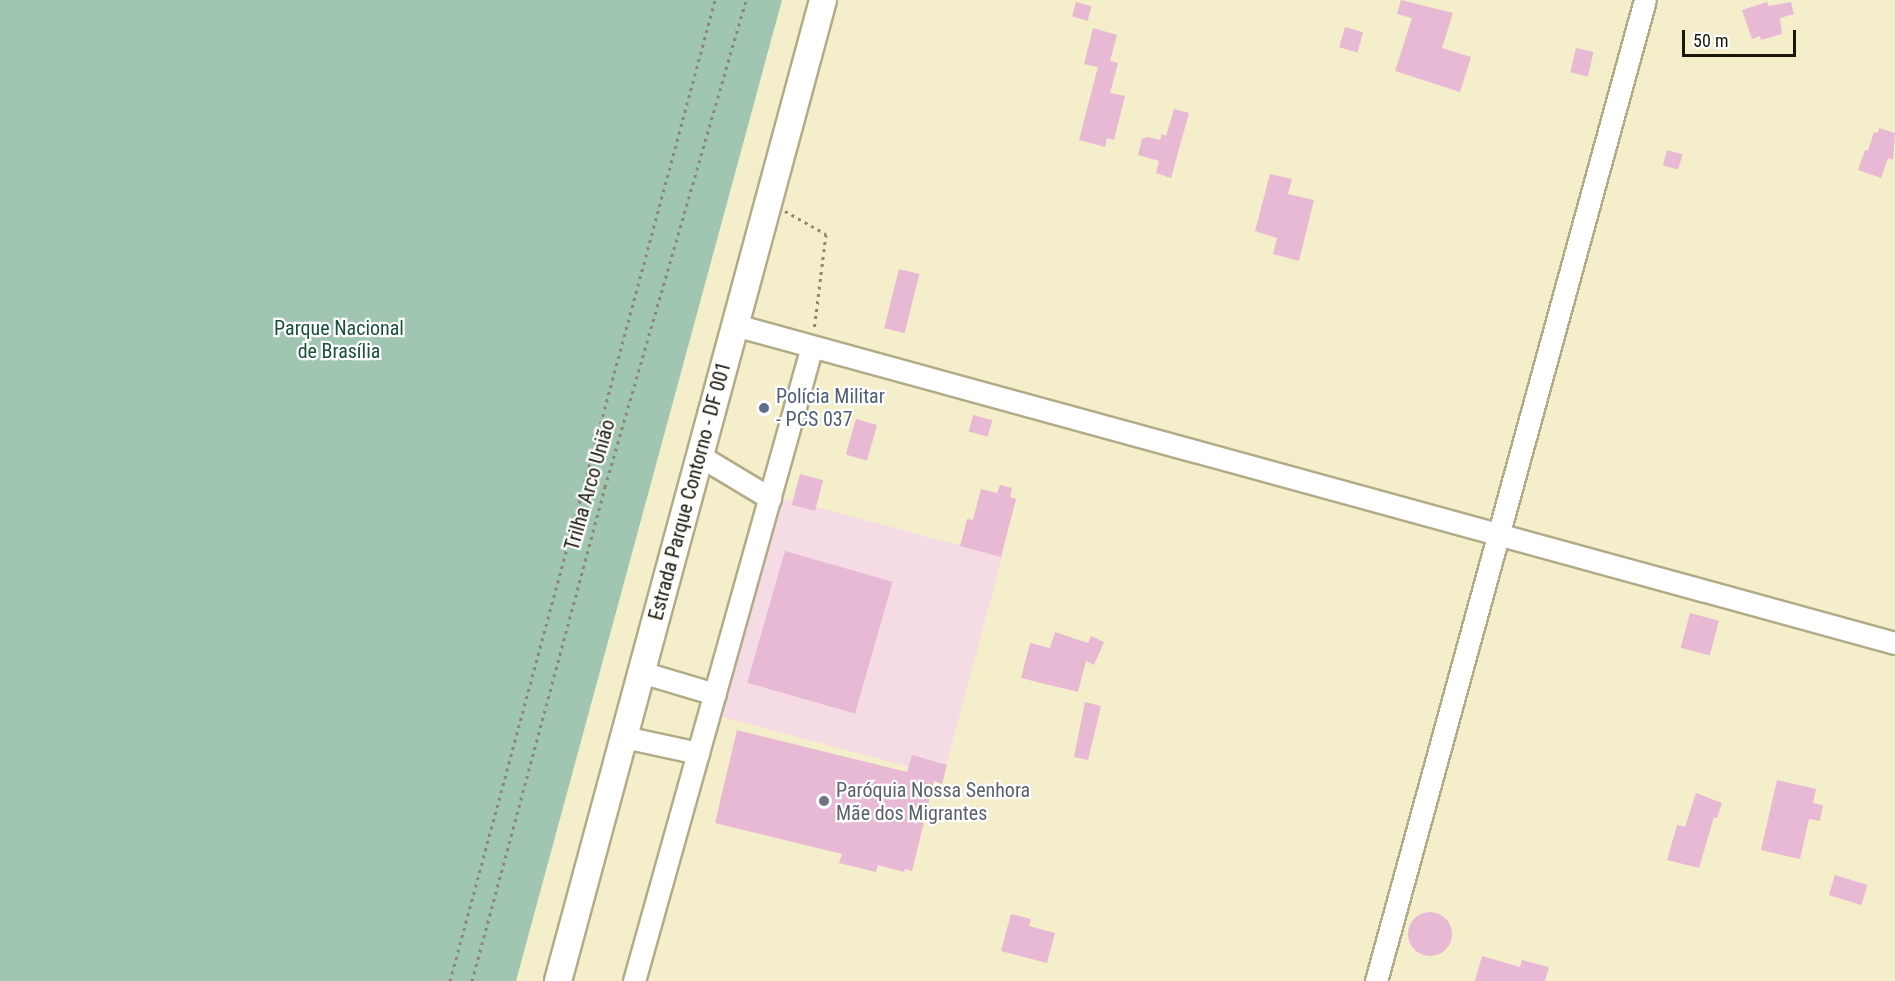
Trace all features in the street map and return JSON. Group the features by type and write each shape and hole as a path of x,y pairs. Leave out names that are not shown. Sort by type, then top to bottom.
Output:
{"main road":[{"name":"Estrada Parque Contorno - DF 001","path":"558,981 823,0"}],"street":[{"path":"1376,981 1645,0"},
{"path":"735,325 1895,643"},
{"path":"634,981 812,346"},
{"path":"700,456 770,498"},
{"path":"641,672 715,694"},
{"path":"624,737 698,753"}],"path":[{"path":"450,981 715,0"},
{"name":"Trilha Arco União","path":"472,981 605,487 746,0"},
{"path":"769,201 826,234 812,346"}],"shaded area":[{"path":"779,497 1002,557 943,776 720,716"}],"green space":[{"name":"Parque Nacional de Brasília","path":"0,0 782,0 516,981 0,981"}],"building":[{"path":"1401,0 1453,13 1442,48 1471,57 1460,92 1395,71 1412,18 1397,14"},
{"path":"1076,2 1091,6 1088,21 1072,16"},
{"path":"1767,2 1769,6 1791,2 1794,14 1780,18 1782,34 1761,40 1760,36 1752,39 1742,10"},
{"path":"1345,27 1363,32 1357,52 1339,47"},
{"path":"1093,28 1117,35 1110,61 1118,63 1110,93 1125,96 1114,140 1107,138 1105,147 1079,140 1098,67 1084,64"},
{"path":"1576,48 1594,52 1588,76 1570,72"},
{"path":"1174,109 1189,113 1171,178 1156,173 1159,161 1138,155 1142,139 1148,137 1160,140 1162,134 1166,136"},
{"path":"1879,128 1895,133 1893,160 1888,158 1881,178 1858,170 1865,150 1868,151 1874,132 1878,133"},
{"path":"1667,150 1682,154 1678,170 1663,165"},
{"path":"1270,174 1292,179 1288,194 1314,200 1299,261 1273,254 1277,238 1255,231"},
{"path":"899,269 919,274 905,333 884,328"},
{"path":"973,415 992,420 988,437 969,431"},
{"path":"856,419 877,425 867,461 846,455"},
{"path":"800,474 823,480 815,511 792,505"},
{"path":"1000,485 1012,488 1010,497 1016,499 1001,557 960,546 967,519 973,520 981,489 997,493"},
{"path":"785,551 893,582 855,714 747,683"},
{"path":"1690,613 1719,621 1710,656 1681,648"},
{"path":"1055,632 1088,643 1091,636 1104,642 1094,665 1086,661 1078,692 1021,678 1030,643 1050,648"},
{"path":"1085,702 1101,706 1088,760 1074,757"},
{"name":"Paróquia Nossa Senhora Mãe dos Migrantes","path":"737,730 907,772 912,755 947,765 942,784 934,781 912,871 905,869 904,872 878,865 876,872 839,863 842,854 715,823"},
{"path":"1777,780 1816,789 1813,803 1823,805 1820,821 1809,819 1800,859 1761,850"},
{"path":"1696,793 1722,803 1717,818 1714,817 1699,868 1667,860 1677,825 1685,827"},
{"path":"1835,875 1868,885 1861,905 1829,895"},
{"path":"1430,912 1445,919 1452,934 1445,949 1430,956 1415,949 1408,934 1415,919"},
{"path":"1011,914 1031,919 1029,926 1055,933 1047,963 1001,951"},
{"path":"1482,956 1520,967 1522,960 1549,967 1545,981 1475,981"}],"place":[{"name":"Polícia Militar - PCS 037","path":"764,408"},
{"name":"Paróquia Nossa Senhora Mãe dos Migrantes","path":"824,801"}]}
